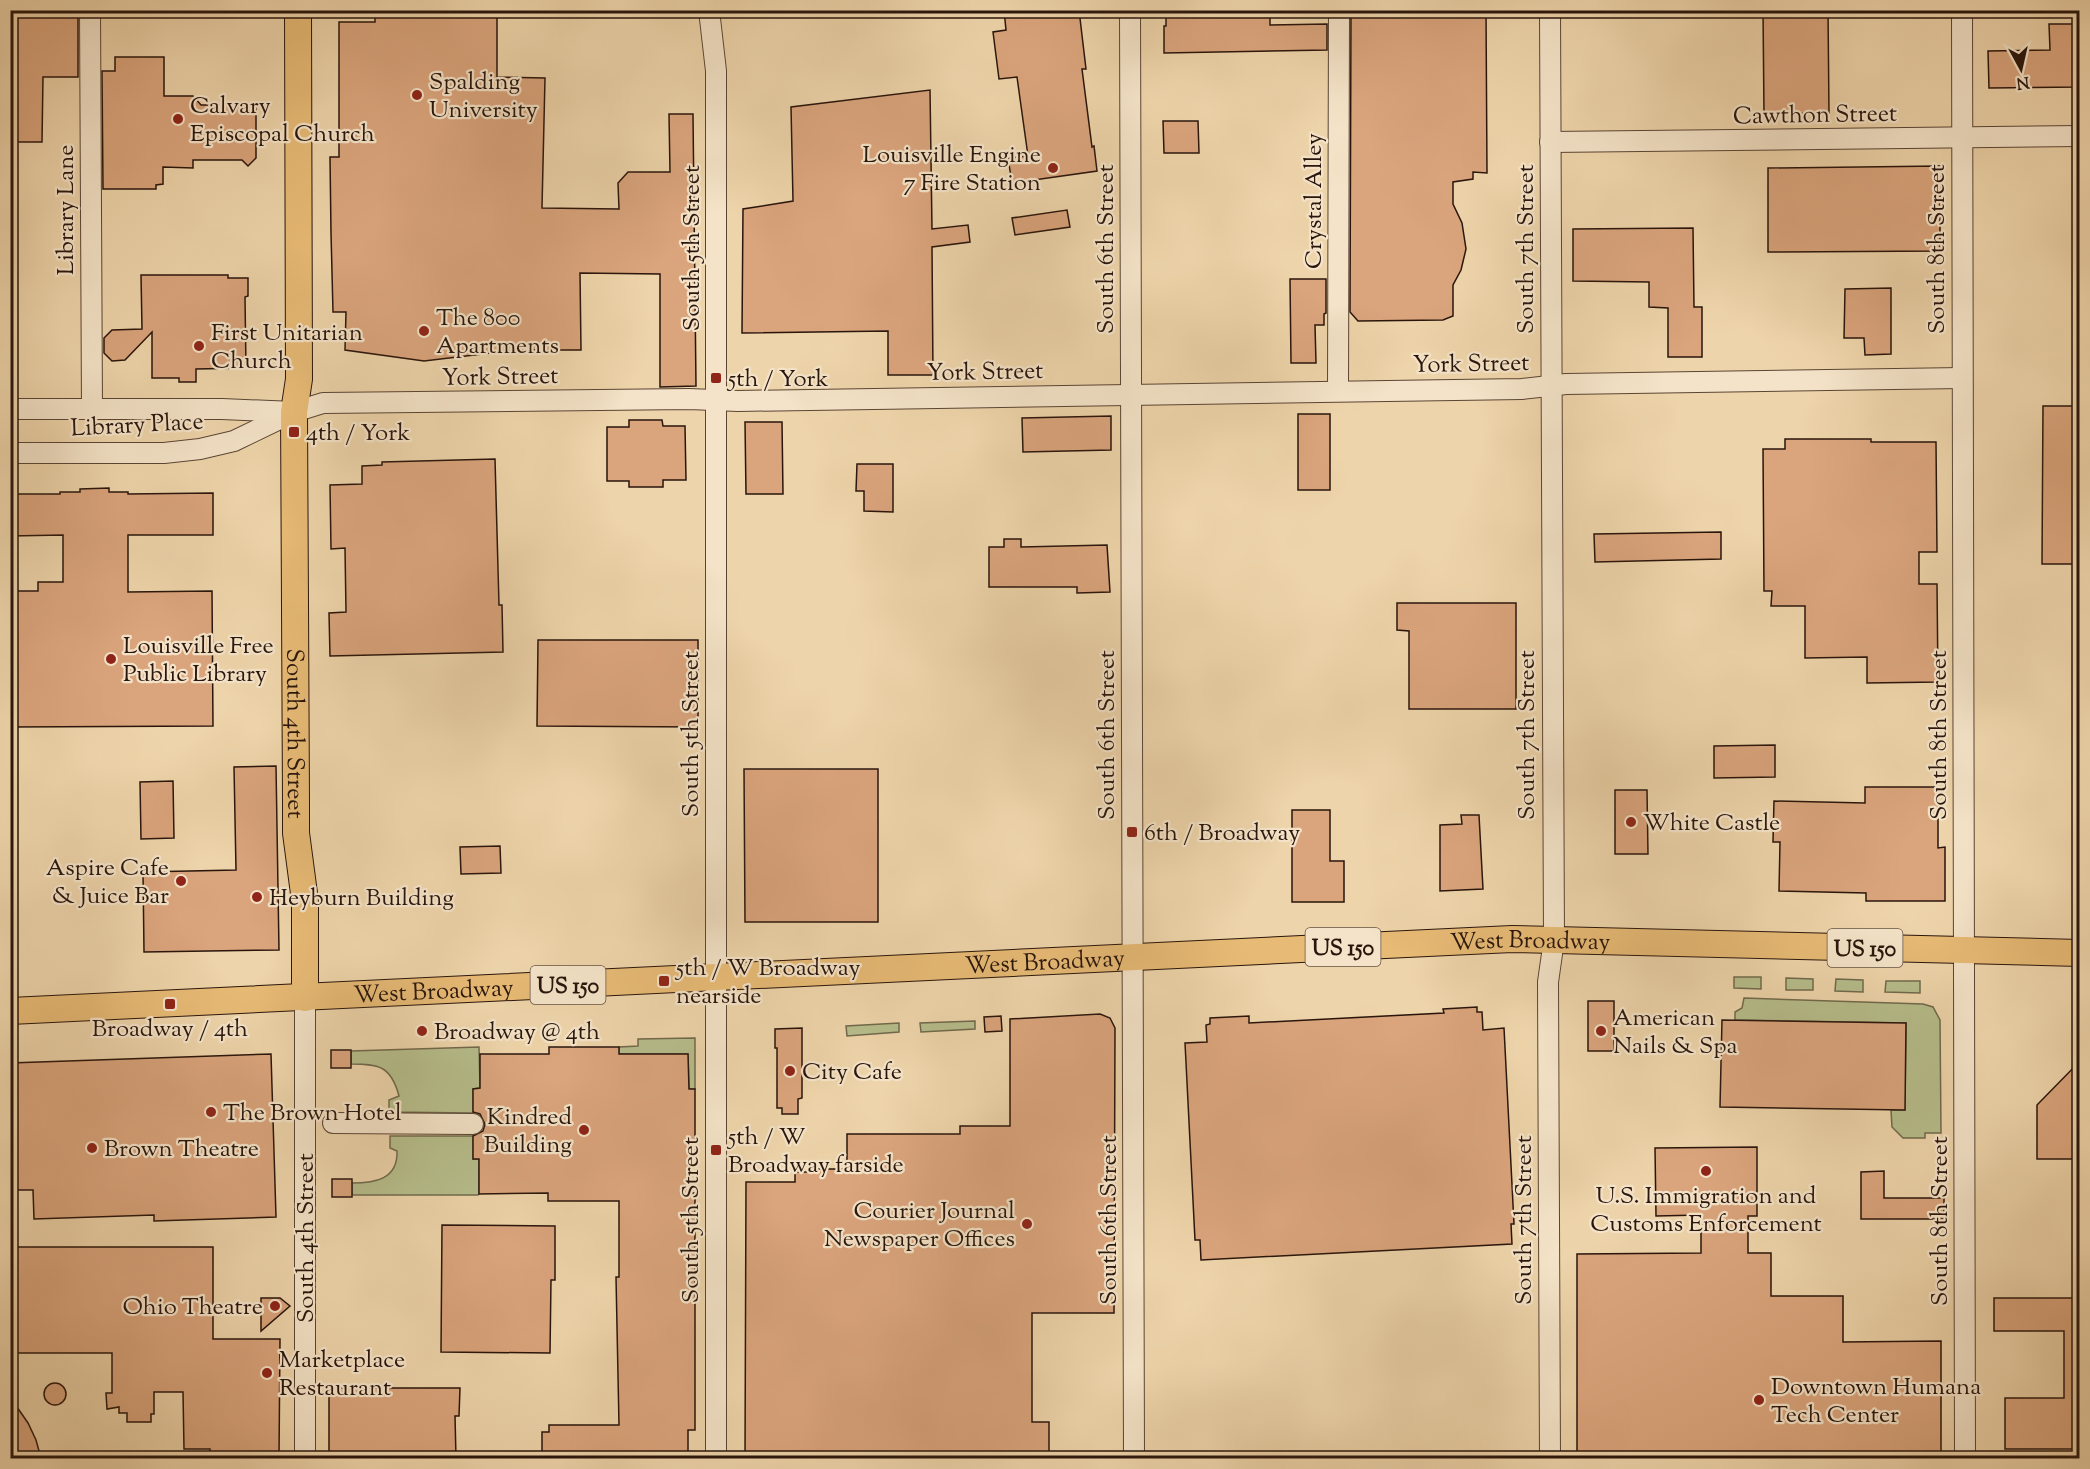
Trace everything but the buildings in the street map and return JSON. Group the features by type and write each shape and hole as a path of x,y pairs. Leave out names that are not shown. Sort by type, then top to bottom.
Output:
{"main road":[{"name":"South 4th Street","path":"298,10 299,380 294,412 296,833 304,901 305,998"},
{"name":"West Broadway","path":"10,1011 1133,959 1512,939 2079,953"}],"street":[{"name":"Library Lane","path":"90,10 92,409"},
{"name":"South 5th Street","path":"709,10 716,71 716,1458"},
{"name":"South 6th Street","path":"1130,10 1134,1458"},
{"name":"Crystal Alley","path":"1338,391 1339,10"},
{"name":"South 7th Street","path":"1550,10 1554,940 1548,982 1550,1458"},
{"name":"South 8th Street","path":"1962,10 1965,1458"},
{"name":"Cawthon Street","path":"1550,142 2079,136"},
{"name":"York Street","path":"10,409 222,409 294,412 323,403 1522,389 1577,384 1962,378"},
{"name":"Library Place","path":"10,453 164,453 200,449 234,441 294,412"},
{"name":"South 4th Street","path":"305,998 305,1458"},
{"path":"333,1124 473,1124"}],"green space":[{"path":"1734,977 1761,977 1761,989 1734,988"},
{"path":"1786,978 1813,979 1813,990 1786,990"},
{"path":"1836,979 1863,980 1863,992 1835,991"},
{"path":"1886,981 1920,981 1920,993 1885,992"},
{"path":"1744,998 1923,1004 1933,1007 1940,1020 1941,1133 1925,1133 1925,1138 1903,1138 1892,1127 1891,1110 1905,1110 1906,1023 1735,1020 1735,1012 1742,1008"},
{"path":"975,1021 975,1029 921,1032 920,1023"},
{"path":"899,1023 899,1032 847,1036 846,1026"},
{"path":"695,1038 695,1089 689,1089 688,1054 619,1054 619,1047 638,1046 638,1039"},
{"path":"479,1047 480,1088 473,1089 473,1113 389,1112 389,1100 399,1096 392,1078 376,1066 351,1064 351,1051"},
{"path":"390,1136 473,1136 473,1159 479,1159 479,1194 352,1195 352,1183 376,1181 389,1174 393,1168 397,1151 390,1148"}],"place":[{"name":"Spalding University","path":"417,95"},
{"name":"Calvary Episcopal Church","path":"178,119"},
{"name":"Louisville Engine 7 Fire Station","path":"1053,168"},
{"name":"The 800 Apartments","path":"424,331"},
{"name":"First Unitarian Church","path":"199,346"},
{"name":"5th / York","path":"716,378"},
{"name":"4th / York","path":"294,432"},
{"name":"Louisville Free Public Library","path":"111,659"},
{"name":"White Castle","path":"1631,822"},
{"name":"6th / Broadway","path":"1132,832"},
{"name":"Aspire Cafe & Juice Bar","path":"181,881"},
{"name":"Heyburn Building","path":"257,897"},
{"name":"5th / W Broadway nearside","path":"664,981"},
{"name":"Broadway / 4th","path":"170,1004"},
{"name":"Broadway @ 4th","path":"422,1031"},
{"name":"American Nails & Spa","path":"1601,1031"},
{"name":"City Cafe","path":"790,1071"},
{"name":"The Brown Hotel","path":"211,1112"},
{"name":"Kindred Building","path":"584,1130"},
{"name":"Brown Theatre","path":"92,1148"},
{"name":"5th / W Broadway farside","path":"716,1150"},
{"name":"U.S. Immigration and Customs Enforcement","path":"1706,1171"},
{"name":"Courier Journal Newspaper Offices","path":"1027,1224"},
{"name":"Ohio Theatre","path":"275,1306"},
{"name":"Marketplace Restaurant","path":"267,1373"},
{"name":"Downtown Humana Tech Center","path":"1759,1400"}]}
